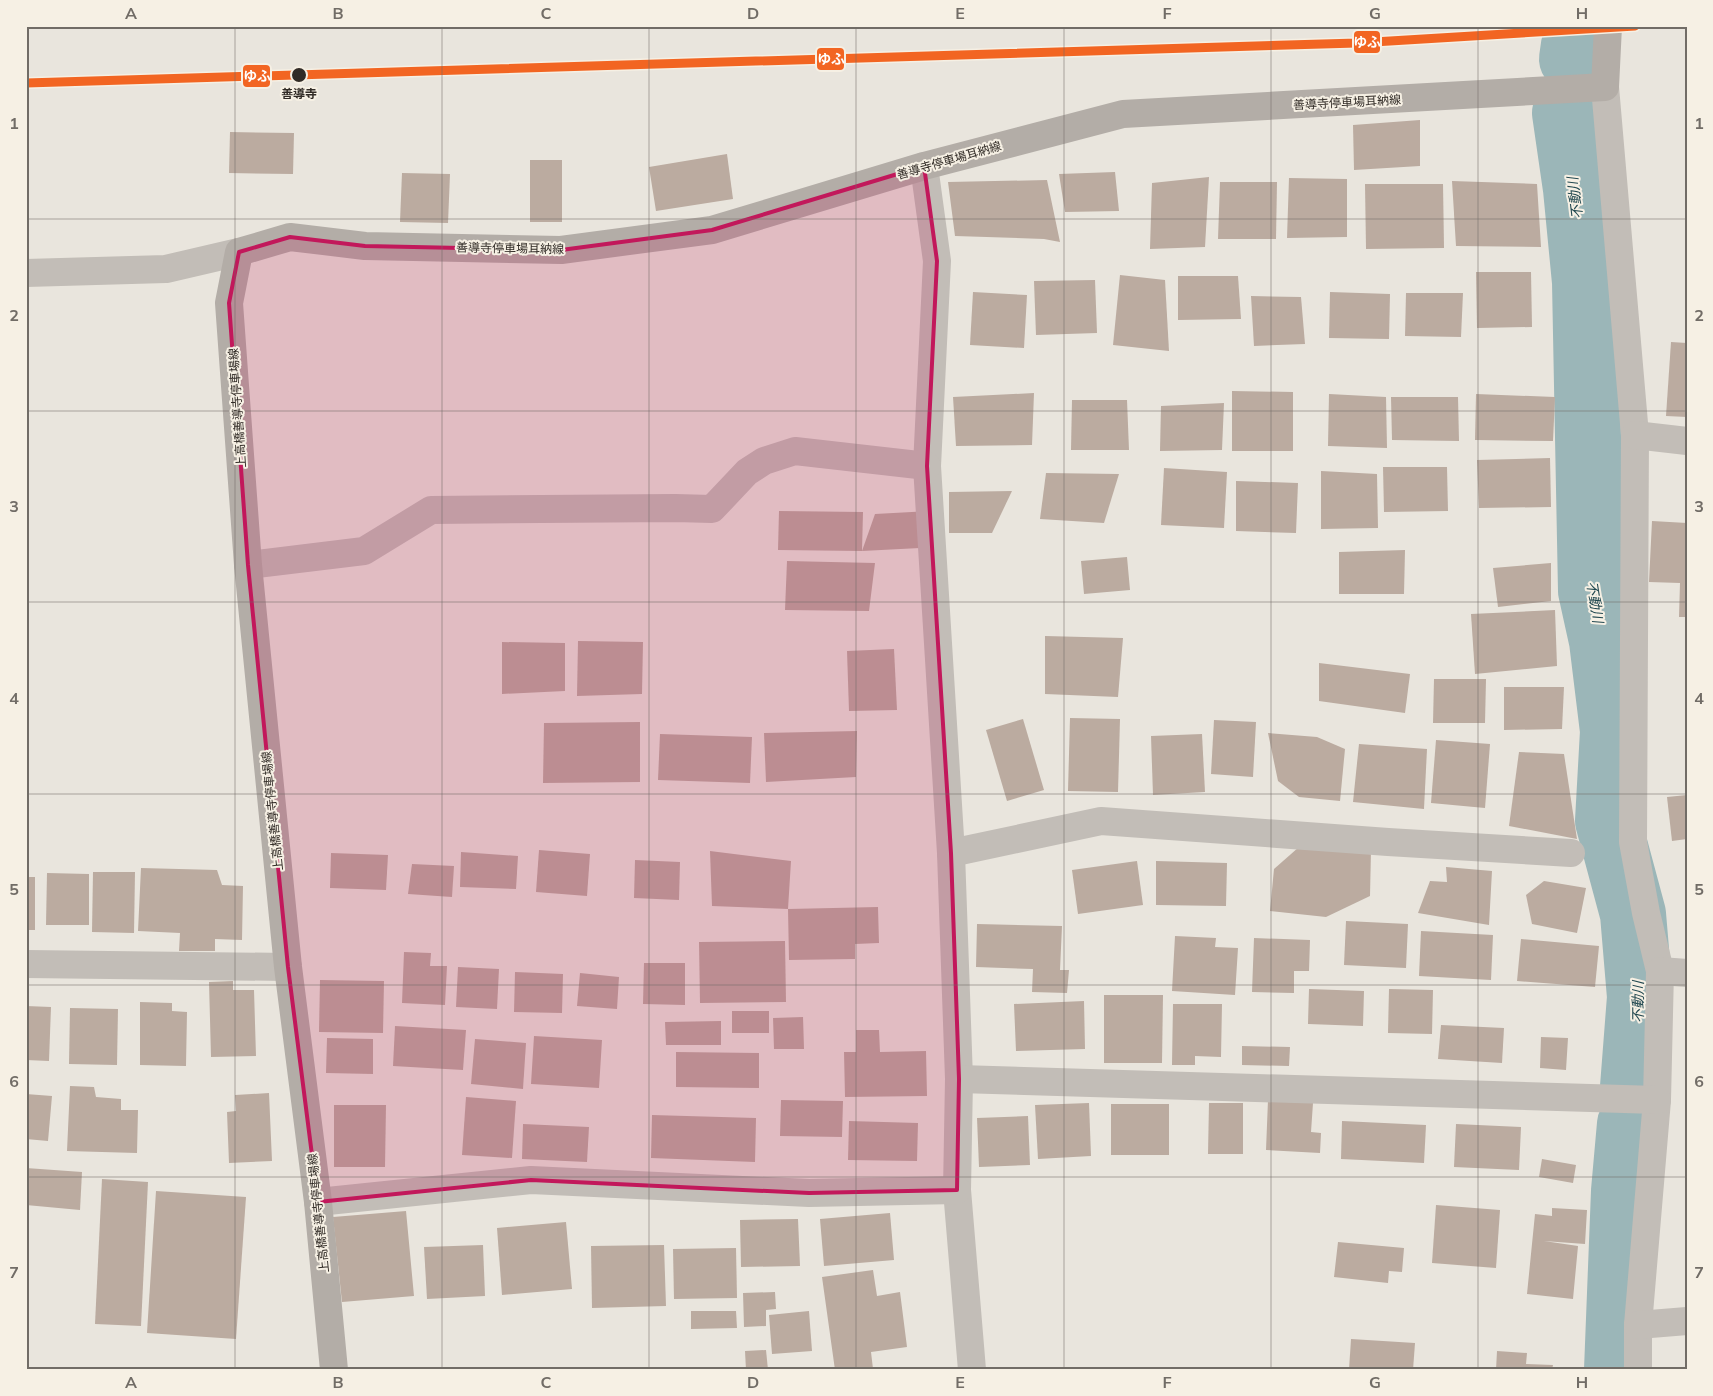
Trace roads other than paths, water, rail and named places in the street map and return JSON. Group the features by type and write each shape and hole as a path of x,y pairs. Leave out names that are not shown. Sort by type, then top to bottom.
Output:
{"main road":[{"path":"1605,87 1608,26"},
{"name":"善導寺停車場耳納線","path":"240,252 290,237 365,246 561,250 712,230 924,166 1123,114 1605,87"},
{"name":"上高橋善導寺停車場線","path":"240,252 229,303 248,565 288,967 318,1202 334,1370"}],"street":[{"path":"1605,87 1635,435 1633,842 1646,913 1674,972 1657,1100 1638,1325 1638,1370"},
{"path":"924,166 936,261 927,466 951,853 959,1079 957,1190 972,1370"},
{"path":"26,273 166,270 240,252"},
{"path":"1635,435 1687,441"},
{"path":"248,565 364,551 431,510 712,509 747,472 764,460 795,451 927,466"},
{"path":"951,853 1101,821 1572,853"},
{"path":"26,964 288,967"},
{"path":"959,1079 1657,1100"},
{"path":"318,1202 531,1180 809,1193 957,1190"},
{"path":"1638,1325 1687,1321"}],"waterway":[{"name":"不動川","path":"1572,59 1574,45"},
{"name":"不動川","path":"1565,113 1576,189 1585,282 1591,591 1602,641 1613,731 1608,821 1633,914 1640,997 1633,1087"},
{"name":"不動川","path":"1617,1370 1624,1191 1630,1124"}],"place":[{"name":"善導寺","path":"299,75"}]}
